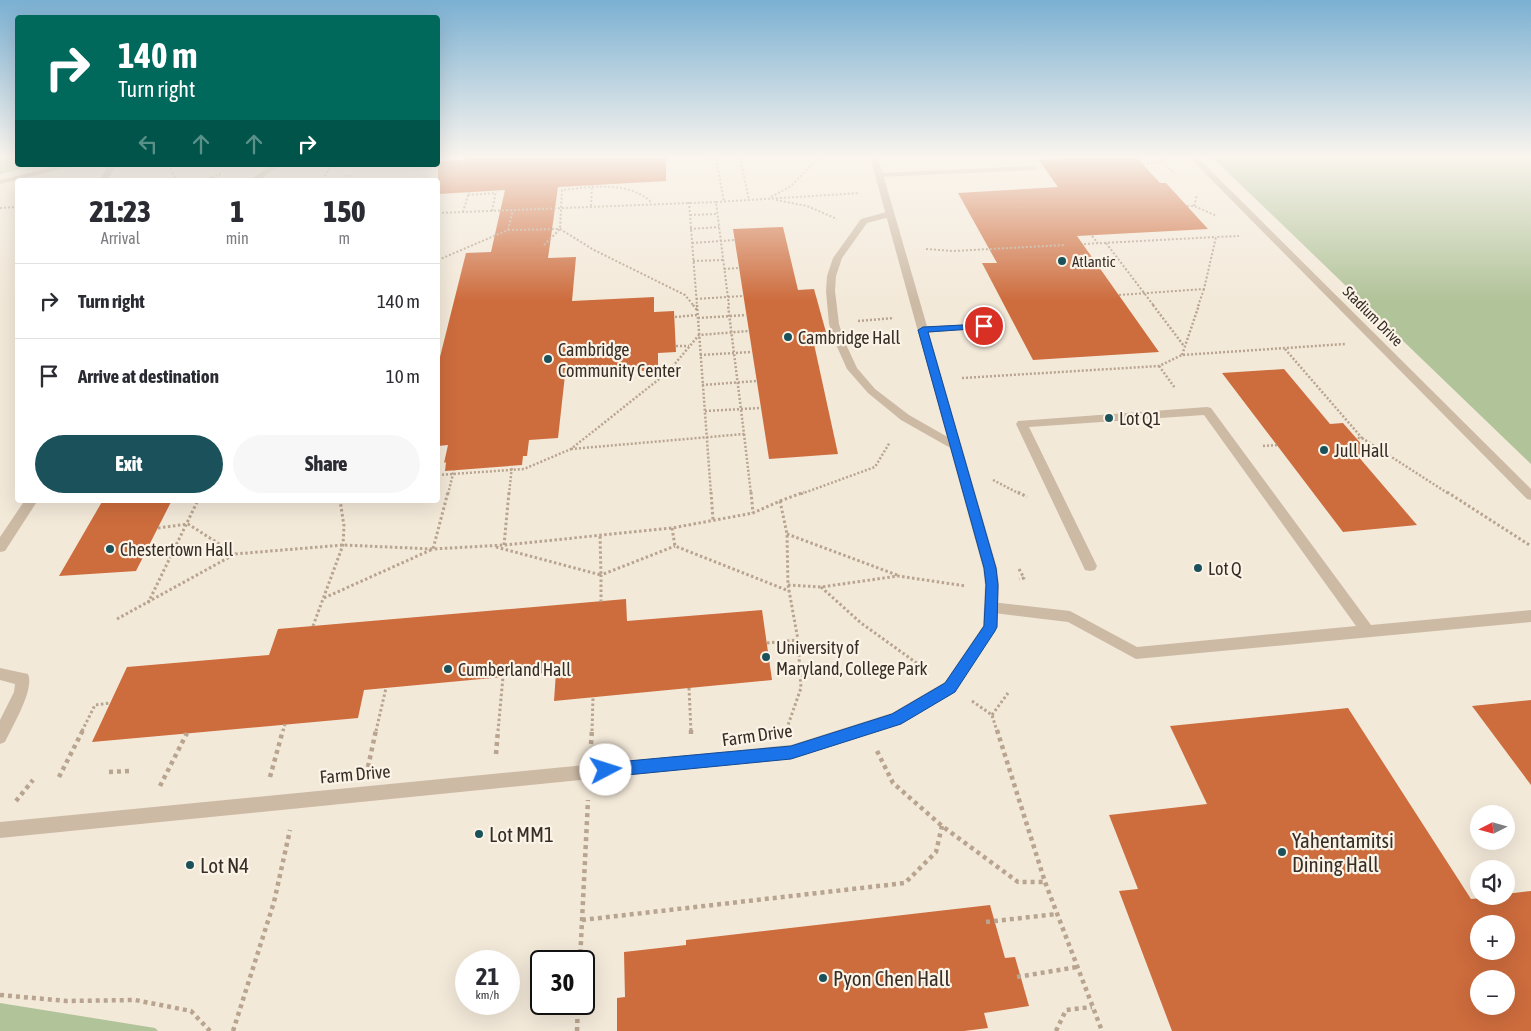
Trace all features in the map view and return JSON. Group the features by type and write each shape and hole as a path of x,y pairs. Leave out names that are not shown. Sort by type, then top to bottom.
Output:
{"street":[{"name":"Farm Drive","path":"0,830 791,752 896,719 950,688 990,627 992,585 990,568 887,205"},
{"name":"Stadium Drive","path":"1241,205 1531,496"},
{"path":"890,214 864,221 836,262 832,282 831,306 841,346 853,369 878,397 903,418 954,446"},
{"path":"923,330 984,326"},
{"path":"1090,566 1022,424 1207,411 1368,631"},
{"path":"0,547 30,503"},
{"path":"991,608 1070,617 1136,653 1531,616"},
{"path":"0,674 23,678 22,692 0,737"}],"path":[{"path":"463,212 465,205"},
{"path":"492,211 493,205"},
{"path":"440,213 609,205"},
{"path":"688,205 713,520"},
{"path":"717,205 753,513"},
{"path":"798,205 829,215 842,222"},
{"path":"0,208 15,207"},
{"path":"544,245 560,229 561,208"},
{"path":"508,230 513,210"},
{"path":"690,215 718,214"},
{"path":"690,229 719,227"},
{"path":"440,259 508,230 560,229 594,250 685,294 697,311"},
{"path":"1092,236 1098,243"},
{"path":"1084,244 1243,236"},
{"path":"1182,355 1204,290 1216,237"},
{"path":"692,243 735,240"},
{"path":"1105,243 1184,346"},
{"path":"924,248 953,251 1065,245"},
{"path":"693,262 723,260"},
{"path":"724,268 739,268"},
{"path":"1119,295 1204,290"},
{"path":"696,299 744,296"},
{"path":"674,317 746,315"},
{"path":"857,321 886,318"},
{"path":"440,475 512,467 524,469 572,449 668,372 699,335 749,332"},
{"path":"955,379 1159,366 1182,355 1351,344"},
{"path":"676,346 690,346"},
{"path":"1285,348 1362,438 1531,546"},
{"path":"700,355 752,352"},
{"path":"1159,366 1174,386"},
{"path":"702,385 756,381"},
{"path":"705,411 761,408"},
{"path":"572,449 744,434"},
{"path":"1357,438 1362,438"},
{"path":"117,619 235,554 343,545 433,550 493,546 672,528 753,513 780,501 875,467 890,442"},
{"path":"504,545 512,467"},
{"path":"433,550 453,472"},
{"path":"990,478 1029,498"},
{"path":"780,501 787,534 788,586 798,640 801,688 787,726 791,752"},
{"path":"147,604 197,503"},
{"path":"313,626 343,545 344,526 340,503"},
{"path":"158,528 188,524 235,554"},
{"path":"672,528 675,546"},
{"path":"787,534 898,576 968,586 992,585 1024,578"},
{"path":"600,535 601,602"},
{"path":"493,546 602,575 675,546 790,591"},
{"path":"324,598 433,550"},
{"path":"788,586 821,587 898,576"},
{"path":"821,587 861,623 950,688 992,714 1045,882 1102,1031"},
{"path":"767,643 798,640"},
{"path":"494,782 503,677"},
{"path":"360,794 372,752 386,688"},
{"path":"689,688 690,717"},
{"path":"992,714 1008,693"},
{"path":"59,777 95,704 110,703"},
{"path":"273,768 285,724"},
{"path":"865,729 893,784 942,826 1018,882 1045,882"},
{"path":"165,776 186,734"},
{"path":"109,772 130,770"},
{"path":"233,1031 274,902 297,800"},
{"path":"581,950 588,804"},
{"path":"582,920 905,883 936,852 942,826"},
{"path":"986,922 1057,914"},
{"path":"1017,977 1077,967"},
{"path":"0,995 68,1001 135,1000 191,1012 210,1031"},
{"path":"1056,1031 1066,1010 1092,1007"},
{"path":"577,1031 578,1015"}],"green space":[{"path":"1262,205 1531,205 1531,464"},
{"path":"0,1003 155,1028 158,1031 0,1031"}],"building":[{"name":"Cambridge Community Center","path":"502,205 555,205 548,258 576,257 572,301 654,297 654,312 674,311 676,352 658,353 658,370 565,375 558,438 529,440 527,456 523,456 522,465 445,471 446,462 444,463 448,445 440,446 440,357 466,253 491,252"},
{"name":"Atlantic","path":"965,205 1186,205 1208,229 1077,236 1159,352 1033,360 982,263 997,263"},
{"name":"Cambridge Hall","path":"783,227 798,290 814,289 829,343 814,344 838,454 769,459 733,229"},
{"name":"Jull Hall","path":"1284,369 1330,424 1343,423 1370,454 1357,455 1417,525 1343,532 1222,373"},
{"name":"Chestertown Hall","path":"101,503 170,503 136,571 59,576"},
{"name":"Cumberland Hall","path":"626,599 627,621 762,610 772,680 554,701 556,672 364,690 358,718 92,742 127,667 269,655 278,629"},
{"path":"1531,700 1531,785 1472,706"},
{"name":"Yahentamitsi Dining Hall","path":"1348,708 1470,897 1470,905 1515,905 1515,893 1531,891 1531,1031 1172,1031 1119,891 1138,889 1109,815 1207,804 1170,726"},
{"name":"Pyon Chen Hall","path":"990,905 1005,958 1015,957 1029,1006 984,1013 988,1028 964,1031 617,1031 617,998 625,997 624,952 686,945 686,940"}],"place":[{"name":"Atlantic","path":"1062,261"},
{"name":"Cambridge Hall","path":"788,337"},
{"name":"Cambridge Community Center","path":"548,359"},
{"name":"Lot Q1","path":"1109,418"},
{"name":"Jull Hall","path":"1324,450"},
{"name":"Chestertown Hall","path":"110,549"},
{"name":"Lot Q","path":"1198,568"},
{"name":"University of Maryland, College Park","path":"766,657"},
{"name":"Cumberland Hall","path":"448,669"},
{"name":"Lot MM1","path":"479,834"},
{"name":"Yahentamitsi Dining Hall","path":"1282,852"},
{"name":"Lot N4","path":"190,865"},
{"name":"Pyon Chen Hall","path":"823,978"}],"route":[{"path":"606,770 791,752 896,719 950,688 990,627 992,585 990,568 954,446 923,330 984,326"}]}
